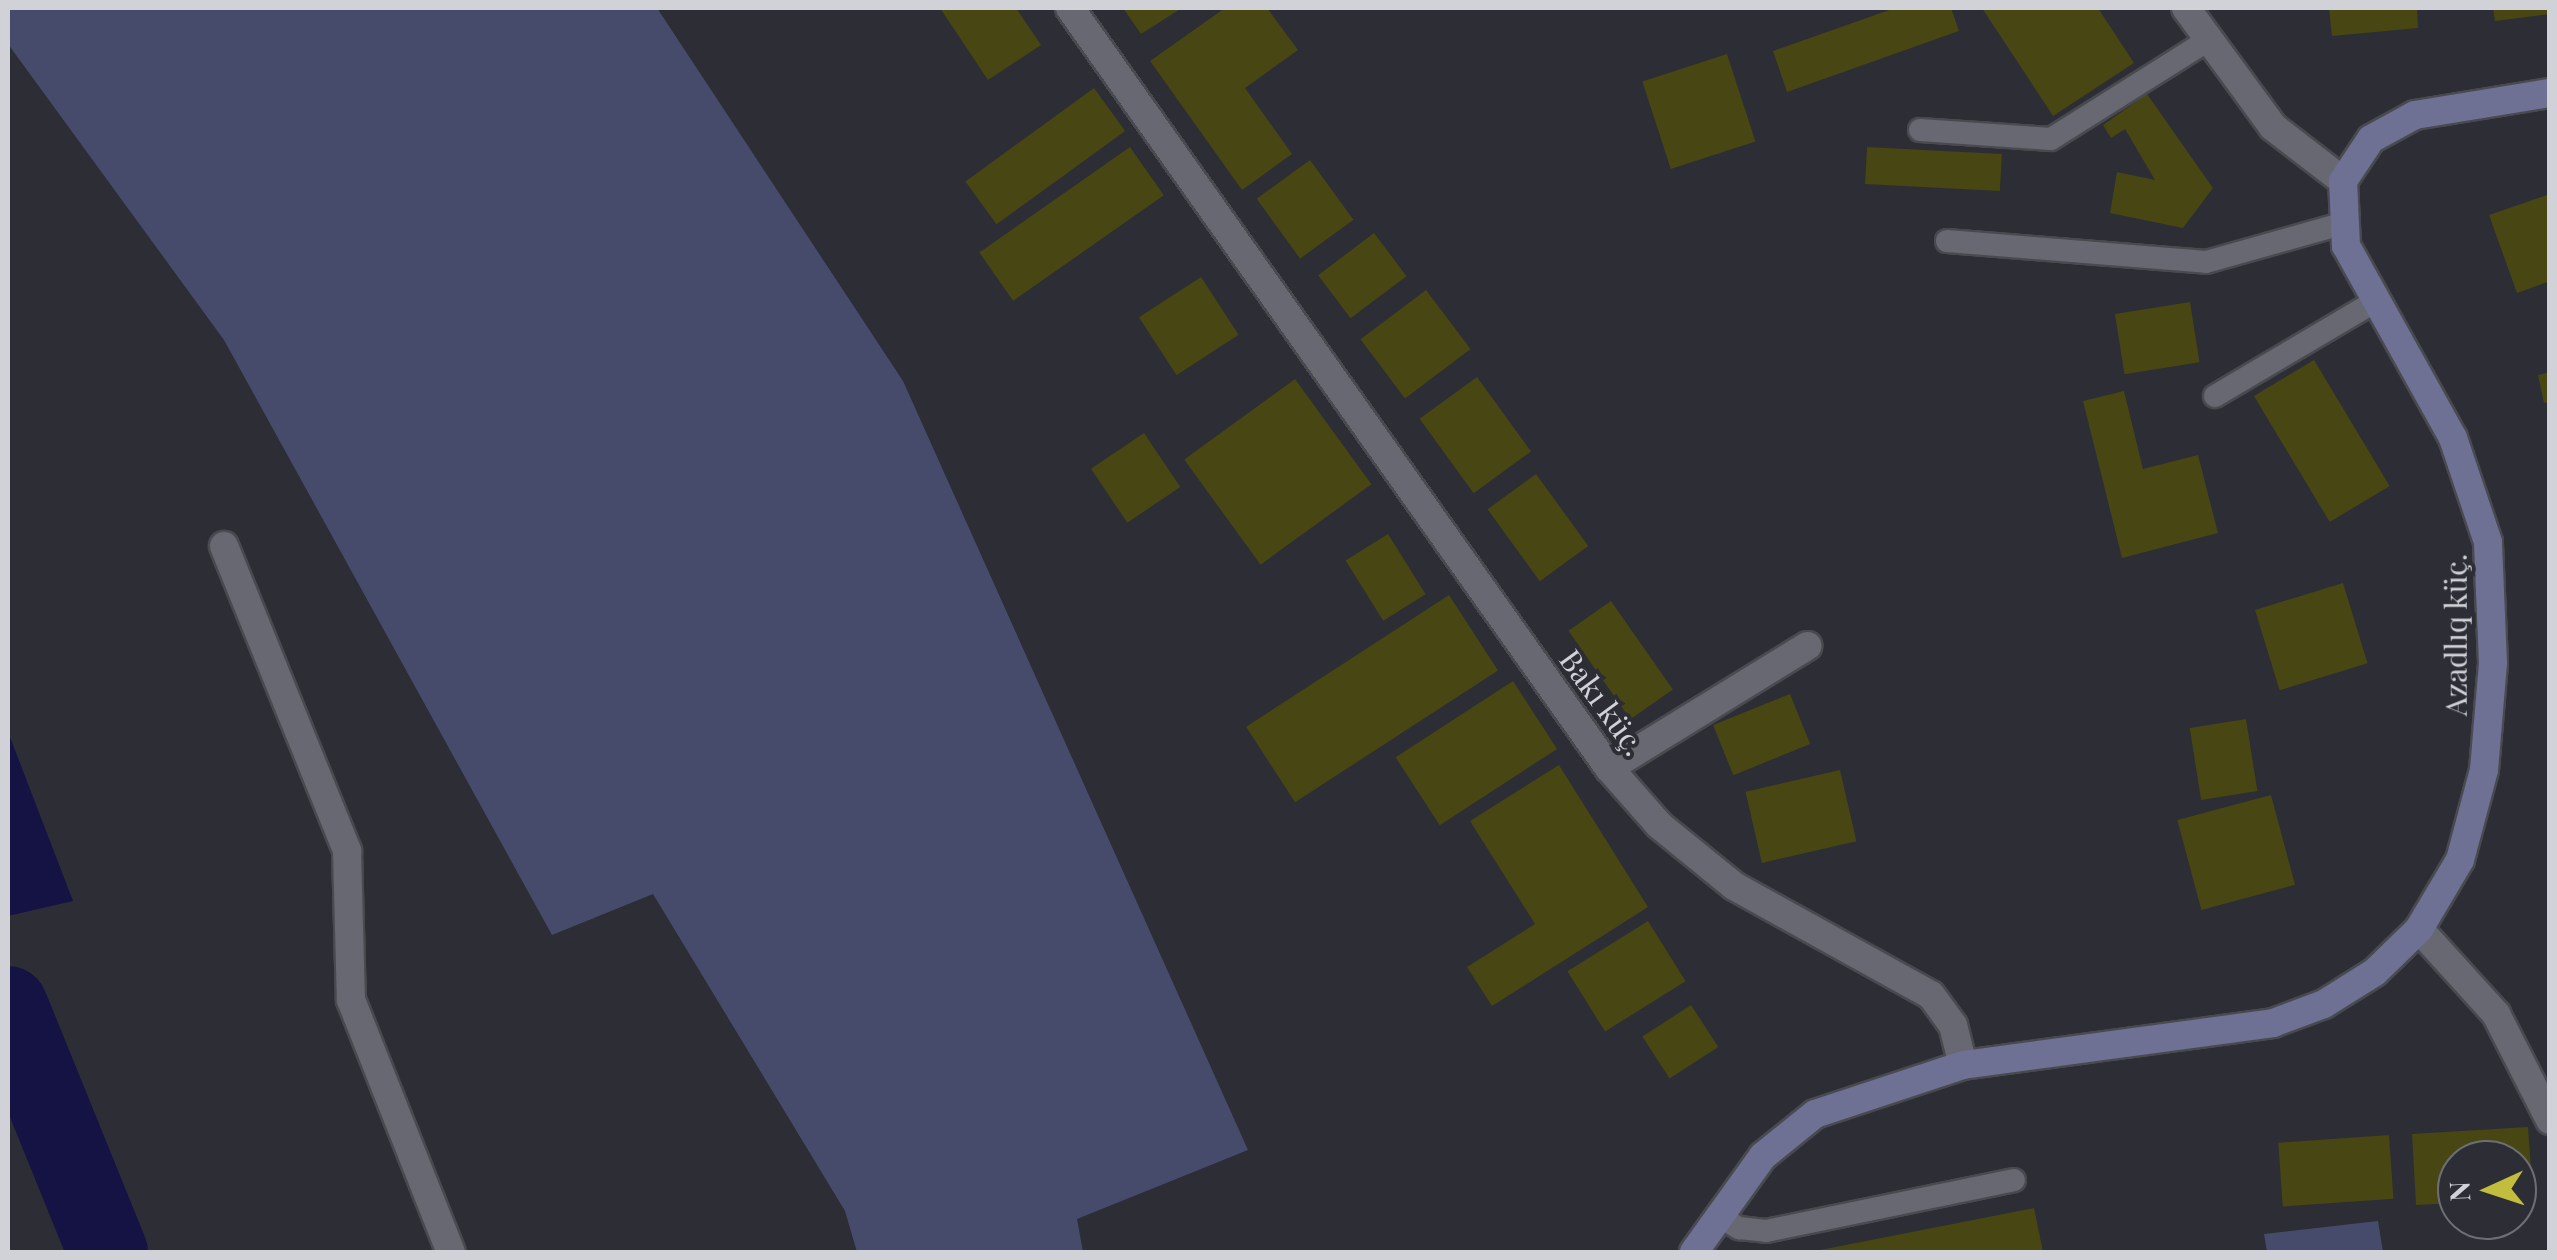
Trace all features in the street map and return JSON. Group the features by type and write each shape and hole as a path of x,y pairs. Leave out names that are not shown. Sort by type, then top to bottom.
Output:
{"main road":[{"path":"2343,181 2372,139 2415,116 2550,93"},
{"name":"Azadlıq küç.","path":"1963,1065 2273,1023 2324,1004 2375,972 2420,928 2460,860 2484,770 2494,663 2492,583 2477,496 2453,438 2374,302 2342,224 2343,181"},
{"path":"1694,1252 1763,1156 1815,1114 1963,1065"}],"street":[{"name":"Bakı küç.","path":"1070,8 1609,768 1658,825 1734,886 1931,995 1952,1025 1963,1065"},
{"path":"2186,8 2273,127 2343,181"},
{"path":"224,546 347,851 351,1000 451,1252"},
{"path":"1609,768 1807,646"},
{"path":"2420,928 2496,1014 2550,1120"}],"lane":[{"path":"1920,130 2051,139 2208,40"},
{"path":"1947,242 2206,262 2342,224"},
{"path":"2215,396 2374,302"},
{"path":"1717,1215 1739,1228 1766,1231 2014,1180"}],"shaded area":[{"path":"8,8 657,8 903,381 1248,1150 1077,1219 1083,1252 857,1252 845,1211 653,894 552,935 224,340 8,44"},
{"path":"8,732 73,901 8,916"},
{"path":"2378,1221 2383,1252 2267,1252 2264,1234"}],"building":[{"path":"940,8 1016,8 1041,45 988,80"},
{"path":"1123,8 1182,8 1141,34"},
{"path":"1225,8 1267,8 1298,50 1245,88 1292,154 1242,190 1150,61"},
{"path":"1895,8 1951,8 1959,31 1787,92 1773,51"},
{"path":"1982,8 2098,8 2134,63 2053,116"},
{"path":"2329,8 2417,8 2418,28 2332,36"},
{"path":"2493,8 2550,8 2550,14 2495,21"},
{"path":"1727,54 1755,141 1671,169 1642,82"},
{"path":"1094,88 1125,131 997,224 965,181"},
{"path":"2147,94 2213,188 2183,228 2110,213 2117,172 2155,180 2125,129 2111,138 2103,125"},
{"path":"1130,147 1164,195 1013,301 979,253"},
{"path":"1867,147 2002,154 2000,191 1865,184"},
{"path":"1310,160 1353,220 1300,259 1257,199"},
{"path":"2550,194 2550,281 2517,293 2489,215"},
{"path":"1374,233 1406,276 1351,318 1318,275"},
{"path":"1201,277 1239,335 1177,375 1139,317"},
{"path":"1426,290 1471,349 1405,398 1361,339"},
{"path":"2190,302 2200,362 2124,374 2115,314"},
{"path":"2314,360 2390,486 2330,522 2254,396"},
{"path":"2550,372 2550,402 2544,403 2538,375"},
{"path":"1477,377 1531,451 1474,493 1420,419"},
{"path":"1295,379 1371,484 1261,565 1184,460"},
{"path":"2124,391 2143,469 2198,455 2218,533 2122,558 2083,401"},
{"path":"1144,433 1180,487 1127,523 1091,469"},
{"path":"1536,474 1588,546 1540,581 1487,509"},
{"path":"1388,534 1426,594 1383,621 1346,560"},
{"path":"2343,583 2368,663 2280,690 2255,610"},
{"path":"1449,595 1498,670 1295,802 1246,727"},
{"path":"1611,601 1673,689 1630,719 1568,631"},
{"path":"1513,681 1557,749 1440,825 1396,757"},
{"path":"1790,694 1810,744 1733,775 1713,725"},
{"path":"2246,719 2257,791 2201,800 2190,728"},
{"path":"1559,765 1648,907 1492,1006 1467,967 1535,924 1470,821"},
{"path":"1840,770 1856,841 1762,863 1745,792"},
{"path":"2271,795 2295,885 2201,910 2177,820"},
{"path":"1648,921 1686,981 1605,1032 1567,971"},
{"path":"1691,1005 1718,1047 1670,1079 1642,1037"},
{"path":"2528,1127 2529,1140 2437,1140 2437,1204 2416,1205 2412,1134"},
{"path":"2389,1135 2393,1199 2283,1207 2278,1143"},
{"path":"2034,1208 2043,1252 1815,1252 1815,1251"}],"waterway":[{"path":"8,1006 108,1252"}]}
